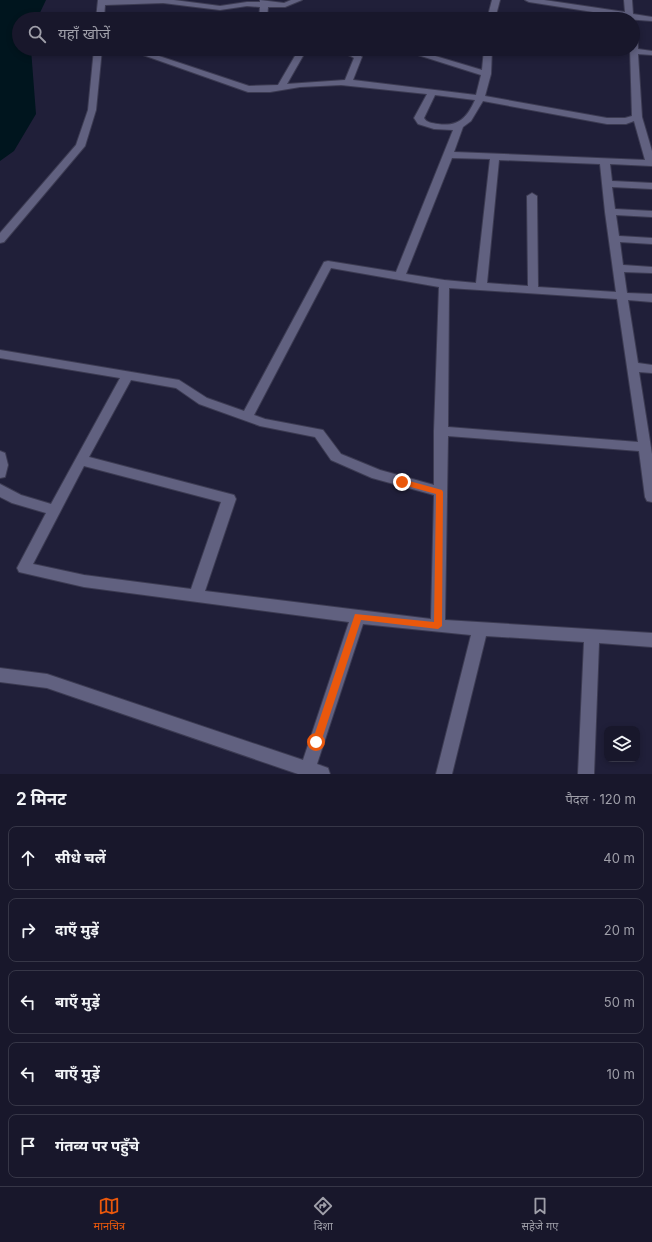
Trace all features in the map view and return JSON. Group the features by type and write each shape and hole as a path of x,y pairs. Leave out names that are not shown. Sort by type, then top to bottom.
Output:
{"street":[{"path":"101,12 102,2 163,1 212,8 264,2 285,5 298,0"},
{"path":"493,12 496,0"},
{"path":"529,0 600,12"},
{"path":"628,0 629,12"},
{"path":"263,12 264,2"},
{"path":"640,18 652,19"},
{"path":"640,52 652,53"},
{"path":"0,240 80,146 92,110 97,56"},
{"path":"151,56 252,89 300,84 348,83 480,98 607,121 626,121 638,119"},
{"path":"281,87 299,56"},
{"path":"348,83 358,57 356,56"},
{"path":"427,56 487,74"},
{"path":"399,277 457,135 480,98 487,74 488,56"},
{"path":"448,155 652,163 648,138 638,119 635,56"},
{"path":"432,92 419,118 421,122 442,127 457,135"},
{"path":"481,287 495,157"},
{"path":"605,161 610,212 652,497"},
{"path":"607,184 652,186"},
{"path":"532,196 533,290"},
{"path":"610,212 652,214"},
{"path":"615,239 652,241"},
{"path":"247,417 328,264 444,284 652,298"},
{"path":"619,268 652,270"},
{"path":"438,626 440,431 444,284"},
{"path":"0,354 179,384 203,401 264,423 319,433 336,457 377,474 440,492"},
{"path":"634,367 652,368"},
{"path":"127,376 24,568 84,581 358,617 438,626 652,640"},
{"path":"440,431 644,447"},
{"path":"0,456 2,465 0,473"},
{"path":"81,460 229,499 196,596"},
{"path":"0,489 2,493 10,497 54,510"},
{"path":"0,675 47,681 312,773 358,617"},
{"path":"444,774 480,628"},
{"path":"586,774 592,637"}],"water":[{"path":"0,0 46,0 40,12 12,12 12,56 32,56 36,114 14,151 0,161"}],"route":[{"path":"316,742 358,617 438,626 440,492 402,482"}]}
